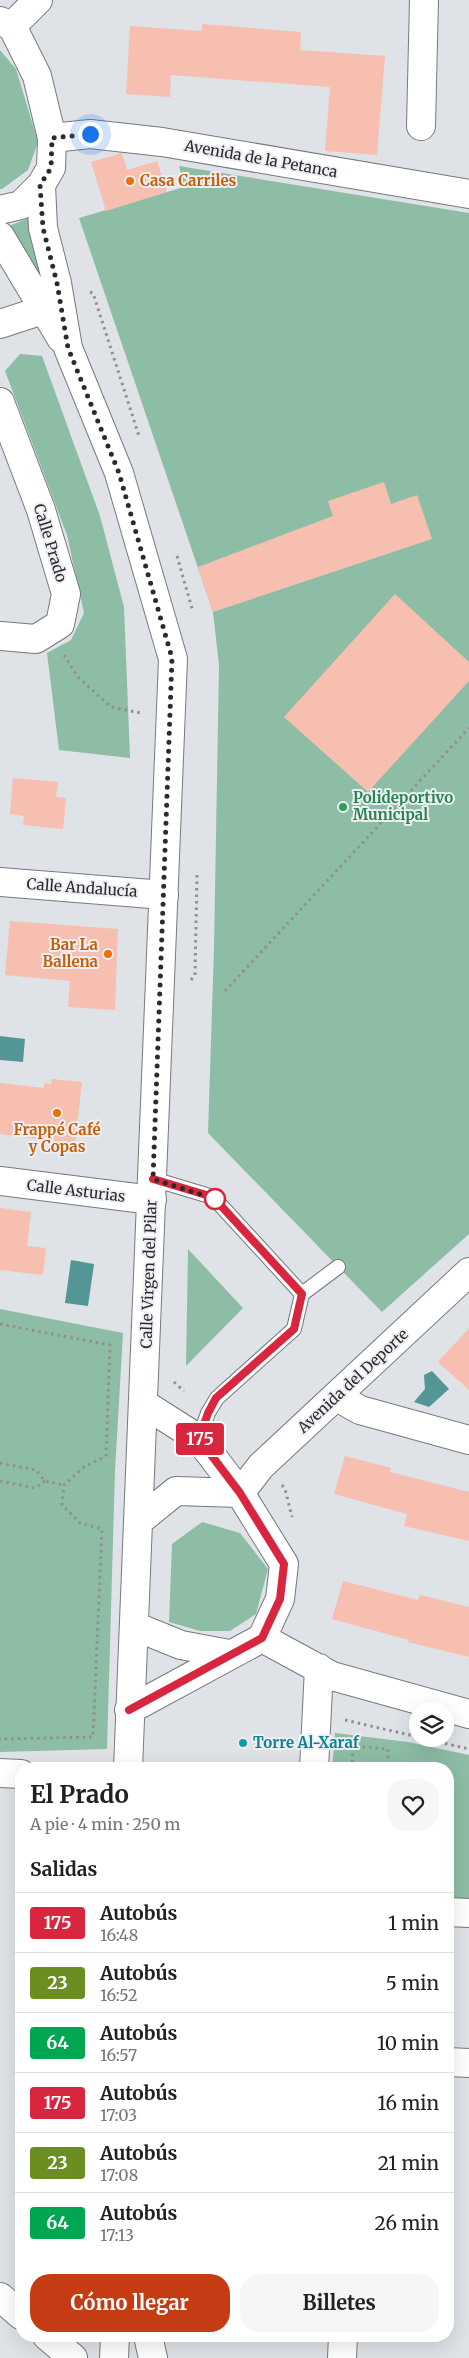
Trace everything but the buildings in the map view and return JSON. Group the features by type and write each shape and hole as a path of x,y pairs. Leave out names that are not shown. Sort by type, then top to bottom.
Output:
{"main road":[{"path":"0,210 21,205 40,185 51,168 52,138 37,76 6,23 38,0"},
{"path":"421,126 424,0"},
{"name":"Avenida de la Petanca","path":"52,138 90,134 162,142 469,194"},
{"name":"Calle Virgen del Pilar","path":"40,185 43,228 57,283 68,348"},
{"name":"Calle Virgen del Pilar","path":"0,236 68,348 119,473 172,658 144,1404 128,1762"},
{"path":"0,324 44,310"},
{"name":"Calle Prado","path":"0,402 40,510 66,594 60,624 49,631"},
{"path":"0,636 36,639 49,631"},
{"name":"Calle Andalucía","path":"0,882 164,895"},
{"name":"Calle Asturias","path":"0,1181 152,1189"},
{"name":"Avenida del Deporte","path":"240,1493 261,1466 469,1272"},
{"path":"337,1397 360,1410 469,1440"},
{"path":"129,1710 229,1654 262,1638 280,1599 284,1564 240,1493 199,1439 144,1404"},
{"path":"139,1521 176,1491 240,1493"},
{"path":"134,1626 180,1645 229,1654"},
{"path":"262,1638 332,1676 469,1714"},
{"path":"314,1762 319,1668"},
{"path":"0,1773 15,1774"},
{"path":"454,1913 469,1914"},
{"path":"454,2062 469,2062"},
{"path":"0,2297 15,2310"},
{"path":"54,2342 73,2358"},
{"path":"114,2358 115,2342"},
{"path":"149,2342 152,2358"},
{"path":"342,2358 343,2342"}],"lane":[{"path":"152,1189 213,1197 302,1294"},
{"path":"199,1439 208,1413 216,1398 294,1329 302,1294 338,1267"}],"path":[{"path":"49,631 78,677 110,707 170,718"},
{"path":"225,991 469,728"},
{"path":"0,1324 110,1345 106,1456 84,1467 64,1485 62,1505 80,1523 102,1529 92,1737 0,1739"},
{"path":"0,1463 36,1470 45,1481 64,1485"},
{"path":"0,1481 35,1488 45,1481"},
{"path":"352,1762 353,1746 388,1749 388,1762"},
{"path":"454,1746 469,1749"}],"green space":[{"path":"0,50 16,69 38,142 28,170 2,189 0,189"},
{"name":"Polideportivo Municipal","path":"179,166 469,213 469,1234 382,1312 208,1133 214,948 219,665 213,612 79,218 184,187"},
{"path":"31,217 43,278 34,278 4,228"},
{"path":"20,354 42,356 100,516 124,607 130,758 59,750 47,653 71,640 84,613 67,535 5,371"},
{"path":"188,1249 243,1308 186,1366"},
{"path":"0,1309 123,1333 115,1471 107,1749 0,1752"},
{"path":"202,1522 240,1533 268,1569 256,1614 230,1631 200,1631 169,1622 172,1544"},
{"path":"335,1733 408,1742 409,1747 431,1747 469,1755 469,1904 454,1903 454,1762 333,1762"}],"water":[{"path":"0,1036 25,1039 23,1062 0,1060"},
{"path":"71,1260 94,1264 88,1306 65,1303"},
{"path":"432,1371 449,1389 429,1407 414,1402 425,1389 424,1375"}],"bus line":[{"name":"175","path":"129,1710 229,1654 262,1638 280,1599 284,1564 240,1493 199,1439 208,1413 216,1398 294,1329 302,1294 213,1197 153,1179"}],"place":[{"name":"Casa Carriles","path":"130,181"},
{"name":"Polideportivo Municipal","path":"343,807"},
{"name":"Bar La Ballena","path":"108,954"},
{"name":"Frappé Café y Copas","path":"57,1113"},
{"name":"Torre Al-Xaraf","path":"243,1743"}],"route":[{"path":"90,134 52,138 51,168 40,185 43,228 57,283 68,348 119,473 172,658 153,1179 215,1199"}]}
